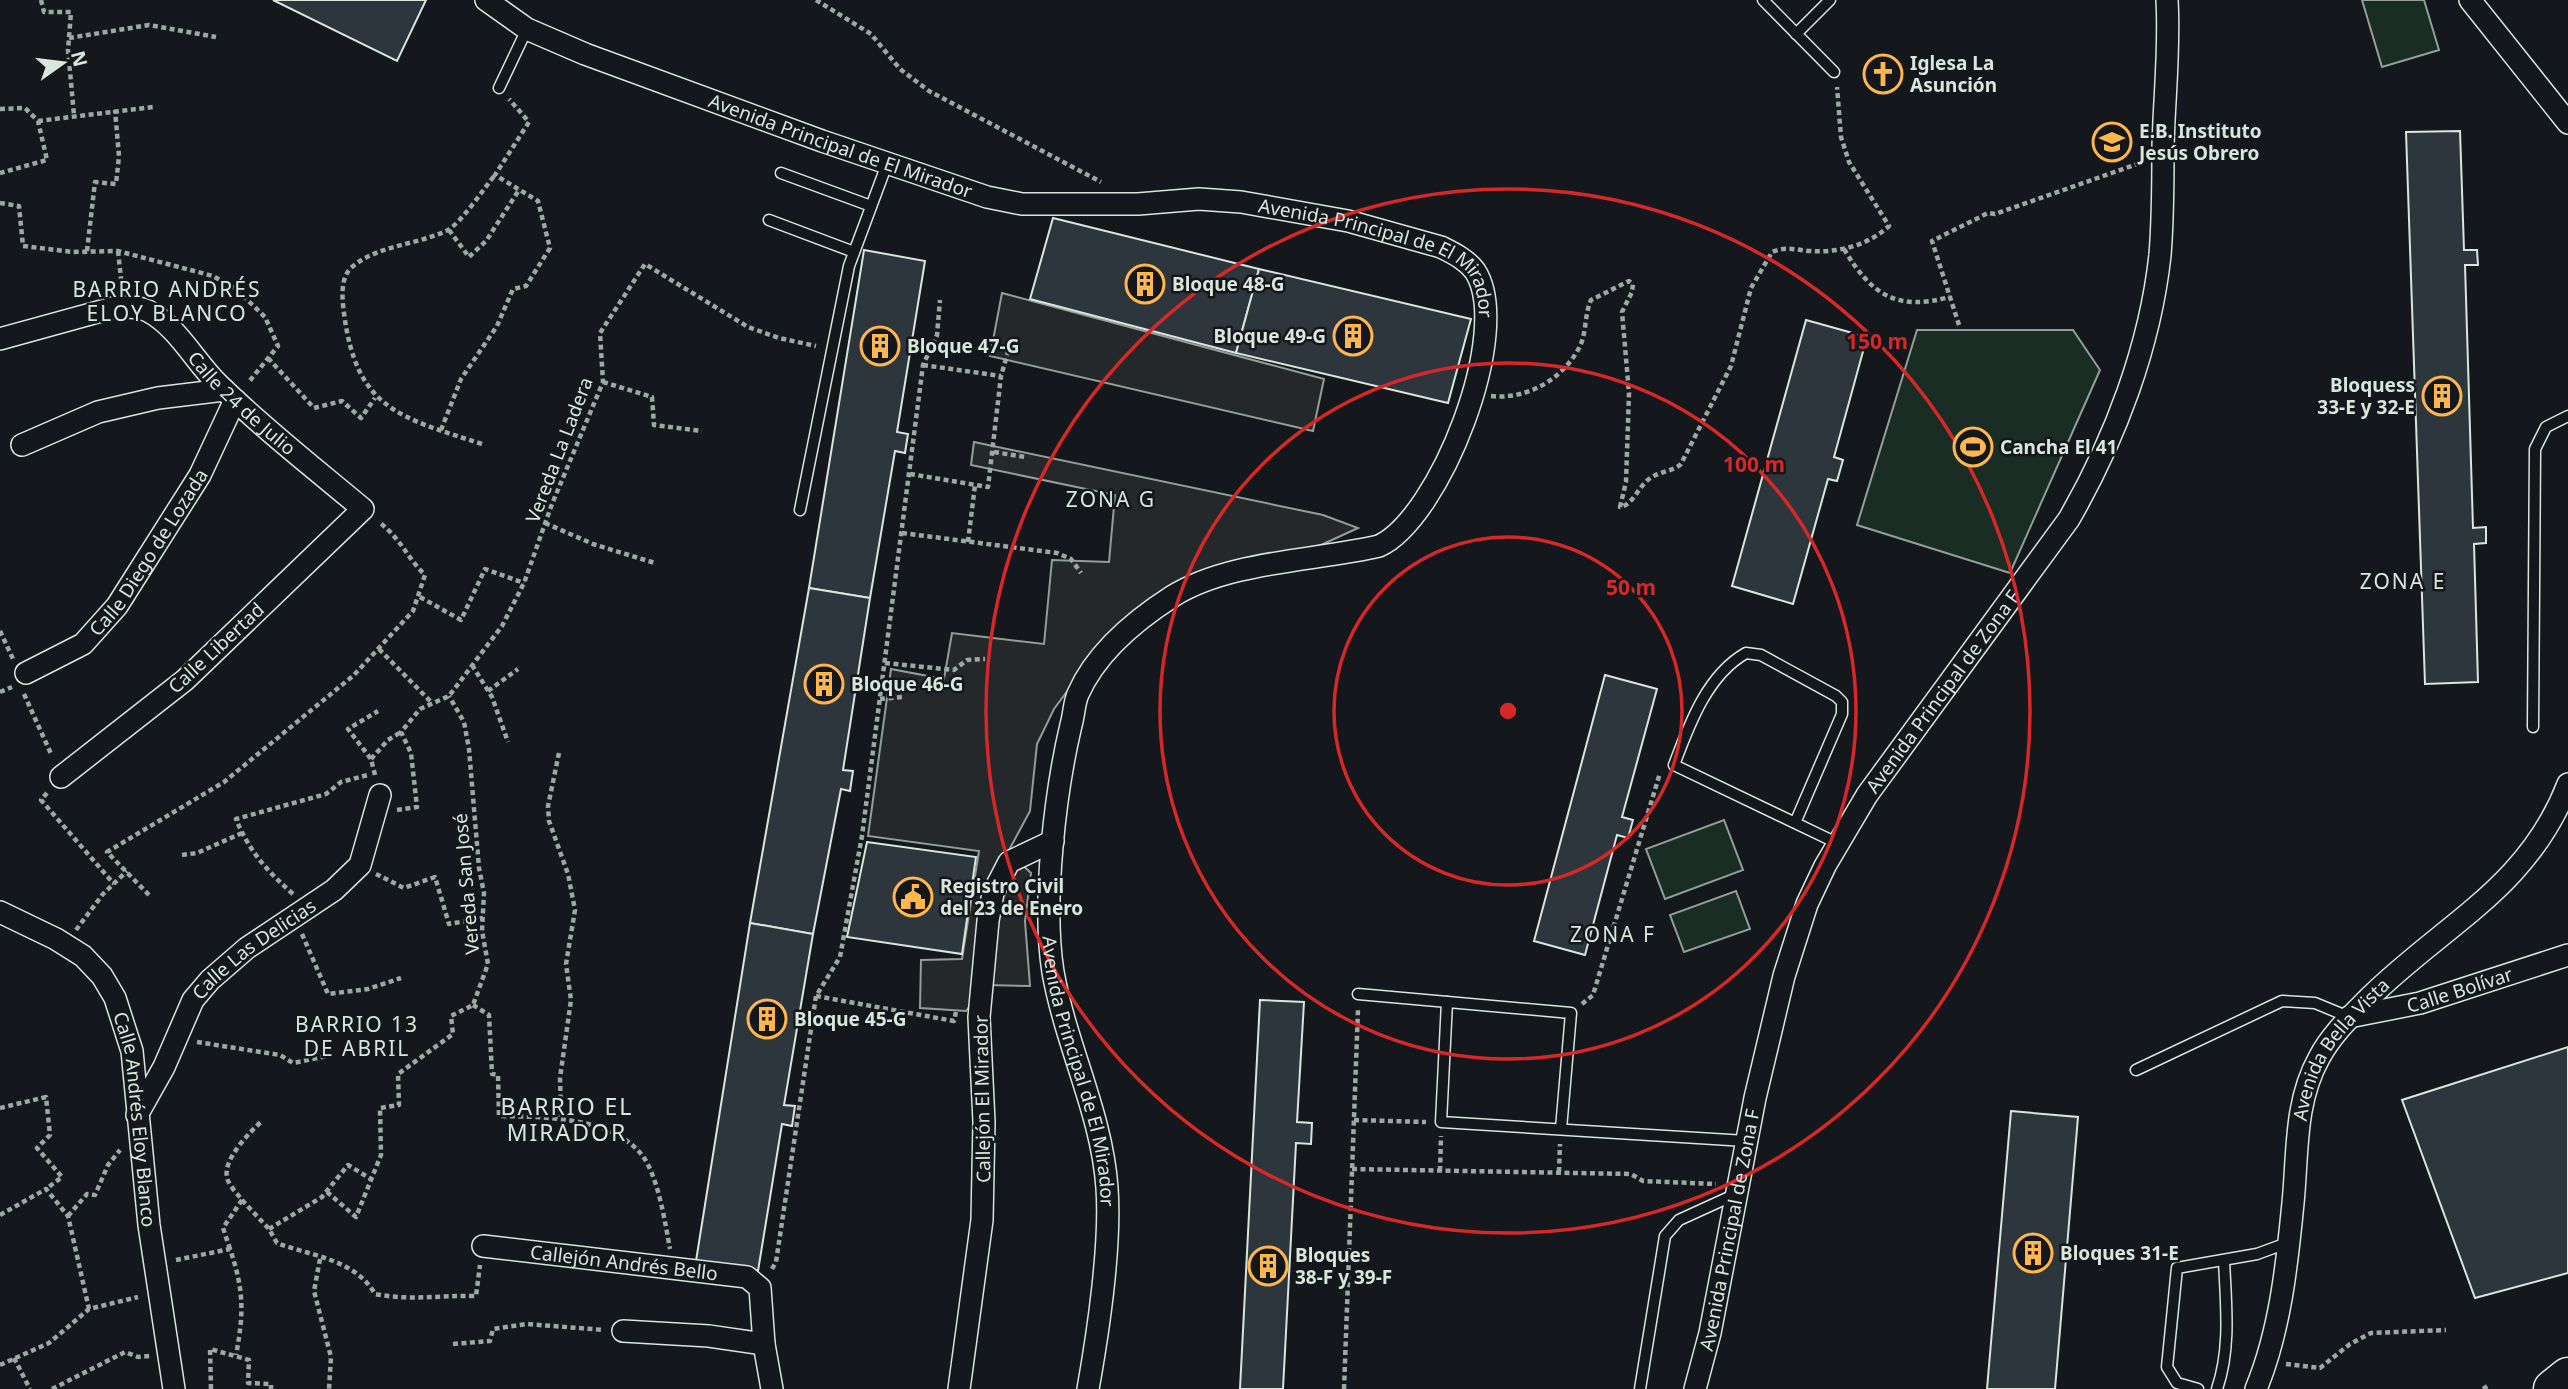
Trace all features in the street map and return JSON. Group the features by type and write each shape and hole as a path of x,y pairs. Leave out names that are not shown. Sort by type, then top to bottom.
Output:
{"highway":[{"path":"2553,1389 2568,1377"}],"street":[{"name":"Avenida Principal de El Mirador","path":"486,0 527,29 597,58 955,188 1022,204 1138,204 1199,199 1297,211 1414,238 1462,257 1475,271 1482,289 1484,342 1474,394 1454,446 1417,512 1392,540 1352,552 1267,566 1200,584 1174,595 1127,631 1107,652 1077,695 1066,745 1053,841 1050,922 1053,970 1071,1043 1092,1106 1107,1190 1101,1281 1088,1389"},
{"name":"Avenida Principal de Zona F","path":"1695,1389 1710,1333 1745,1141 1796,931 1839,844 1867,795 2039,563 2090,484 2125,401 2160,257 2169,45 2167,0"},
{"path":"2470,0 2568,123"},
{"path":"0,339 124,307"},
{"name":"Calle 24 de Julio","path":"124,307 148,311 167,326 230,395 363,509"},
{"path":"22,445 98,412 159,398 230,395"},
{"name":"Calle Diego de Lozada","path":"23,678 83,644 117,607 200,475 230,395"},
{"name":"Calle Libertad","path":"61,777 185,680 363,509"},
{"name":"Avenida Bella Vista","path":"2256,1389 2277,1321 2301,1107 2318,1060 2350,1017 2388,980 2491,896 2530,855 2552,824 2568,784"},
{"path":"360,865 380,795"},
{"name":"Callejón El Mirador","path":"959,1389 983,1207 980,987 993,893 1002,871 1015,858 1053,841"},
{"name":"Calle Las Delicias","path":"136,1115 164,1067 193,1000 247,948 302,913 360,865"},
{"name":"Calle Andrés Eloy Blanco","path":"0,912 64,944 102,976 115,998 132,1051 136,1115 154,1264 174,1389"},
{"name":"Calle Bolívar","path":"2350,1017 2420,1003 2568,955"},
{"name":"Callejón Andrés Bello","path":"483,1246 747,1277 755,1281 760,1290"},
{"path":"760,1290 764,1344 772,1389"},
{"path":"623,1331 709,1336 764,1344"}],"lane":[{"path":"1763,0 1834,72"},
{"path":"1796,34 1830,0"},
{"path":"499,88 527,29"},
{"path":"800,510 855,252 887,164"},
{"path":"781,173 871,206"},
{"path":"769,219 855,252"},
{"path":"2533,726 2535,449 2546,426 2568,416"},
{"path":"1796,823 1842,714 1842,702 1836,695 1761,655 1746,653 1716,679 1686,734 1674,765 1839,844"},
{"path":"1358,994 1571,1013 1561,1129"},
{"path":"2136,1070 2282,1001 2315,1003 2350,1017"},
{"path":"1447,1002 1441,1122 1745,1141"},
{"path":"1640,1389 1665,1236 1679,1220 1737,1189"},
{"path":"2198,1389 2177,1383 2167,1367 2177,1268 2258,1254 2287,1243"},
{"path":"2217,1389 2224,1368 2227,1322 2224,1261"}],"path":[{"path":"41,0 44,12 71,12 69,38 74,115"},
{"path":"816,0 871,33 900,69 929,91 1084,171 1138,204"},
{"path":"69,38 149,25 216,37"},
{"path":"1474,394 1509,398 1551,380 1580,347 1591,300 1629,281 1633,284 1633,292 1622,312 1629,393 1626,482 1620,501 1623,508 1651,477 1675,470 1687,457 1731,366 1751,288 1762,263 1777,249 1844,249 1864,243 1889,226 1849,162 1841,136 1834,72"},
{"path":"482,444 406,416 375,397 356,369 348,345 342,301 344,277 351,268 369,257 449,230 495,175 529,122 499,88"},
{"path":"38,121 153,107"},
{"path":"0,109 25,108 38,121 47,160 0,173"},
{"path":"87,251 95,182 116,184 119,156 115,110"},
{"path":"1959,326 1932,241 1988,213 1995,214 2164,155"},
{"path":"441,430 461,379 497,326 513,289 526,286 550,248 538,201 495,175"},
{"path":"449,230 469,257 486,241 519,190"},
{"path":"0,203 19,206 23,246 118,251 213,276 236,289 265,317 278,346 230,395"},
{"path":"1844,249 1857,270 1881,292 1899,301 1922,304 1950,297"},
{"path":"118,251 124,307"},
{"name":"Vereda La Ladera","path":"372,759 388,740 401,732 420,709 449,695 502,626 524,583 545,523 603,382 600,332 645,264 748,327 779,338 833,349"},
{"path":"760,1290 776,1262 816,996 839,957 862,836 923,365 937,335 940,300"},
{"path":"910,474 988,487 1001,376 1008,352"},
{"path":"268,358 314,408 342,401 361,418 375,397"},
{"path":"923,365 1001,376"},
{"path":"603,382 652,397 654,425 702,430"},
{"path":"994,452 1025,457"},
{"path":"968,542 975,485"},
{"path":"149,895 107,852 224,782 354,674 413,611 420,597 425,575 405,555 401,539 363,509"},
{"path":"545,523 593,544 655,563"},
{"path":"902,533 1057,553 1071,559 1081,573"},
{"path":"420,597 461,620 485,569 524,583"},
{"path":"379,649 432,703"},
{"path":"885,663 954,670 967,660 985,659"},
{"path":"472,666 488,691 508,743"},
{"path":"488,691 518,669"},
{"path":"23,678 61,777 41,800 114,884"},
{"name":"Vereda San José","path":"327,1192 356,1217 381,1155 380,1108 399,1105 398,1074 453,1034 451,1016 473,1005 488,964 484,952 484,893 479,868 469,749 464,722 449,695"},
{"path":"880,699 902,698"},
{"path":"378,711 348,729 372,759 384,811 417,807 411,753 401,732"},
{"path":"559,753 548,806 549,821 568,874 575,910 566,964 571,1000 559,1078 561,1117"},
{"path":"1571,1013 1593,995 1658,774 1674,765"},
{"path":"375,773 341,782 326,794 236,819 261,864 302,913 328,994 368,989 401,978"},
{"path":"182,855 197,853 242,834"},
{"path":"360,865 404,888 435,877 449,924 483,918"},
{"path":"64,944 127,871"},
{"path":"816,996 954,1021 958,1001 980,987"},
{"path":"1344,1389 1358,994"},
{"path":"473,1005 489,1015 492,1074 498,1075 499,1116 561,1117 604,1131 630,1144 642,1156 664,1215 673,1267"},
{"path":"175,1039 280,1055 293,1063 327,1056"},
{"path":"0,1108 46,1097 50,1135 37,1148 62,1177 0,1215"},
{"path":"68,1216 87,1194 95,1195 108,1165 129,1139 136,1115"},
{"path":"1354,1120 1441,1122 1440,1171"},
{"path":"261,1121 249,1133 226,1167 227,1179 269,1229 277,1243 320,1259 341,1262 368,1283 375,1294 406,1300 445,1295 476,1296 483,1246"},
{"path":"1559,1172 1561,1129"},
{"path":"269,1229 327,1192 348,1165 371,1179"},
{"path":"1352,1169 1631,1174 1643,1181 1737,1189"},
{"path":"46,1189 68,1216 89,1309"},
{"path":"236,1355 243,1318 242,1289 223,1228 242,1200"},
{"path":"154,1264 230,1250"},
{"path":"320,1259 314,1291 331,1357 329,1389"},
{"path":"0,1365 49,1343 89,1309 109,1302 160,1294"},
{"path":"453,1344 490,1341 493,1329 527,1324 623,1331"},
{"path":"2265,1362 2320,1368 2350,1343 2371,1333 2446,1330"},
{"path":"211,1389 210,1349 249,1360 248,1382 271,1384 271,1389"},
{"path":"52,1389 125,1352 138,1357 167,1355"},
{"path":"14,1359 30,1389"},
{"path":"2483,1389 2489,1385"}],"green space":[{"path":"2362,0 2424,0 2439,50 2382,67"},
{"name":"Cancha El 41","path":"1917,330 2073,330 2100,370 2010,573 1857,525"},
{"path":"1724,820 1743,870 1665,899 1646,849"},
{"path":"1736,891 1750,929 1684,952 1670,915"}],"shaded area":[{"path":"1002,293 1324,379 1313,431 990,356"},
{"path":"974,442 1323,515 1358,528 1321,545 1267,558 1192,584 1089,662 1054,709 1037,744 1030,811 1008,852 1031,873 1025,921 1030,986 985,985 966,1011 920,1008 921,960 962,959 979,851 868,836 891,669 944,679 952,633 1044,644 1052,560 1109,562 1115,495 971,465"}],"building":[{"path":"273,0 426,0 397,61"},
{"name":"Bloquess 33-E y 32-E","path":"2460,131 2464,250 2477,250 2478,265 2465,265 2473,528 2486,527 2486,543 2474,544 2478,682 2425,684 2406,132"},
{"name":"Bloque 48-G","path":"1053,218 1259,269 1236,353 1030,299"},
{"name":"Bloque 47-G","path":"864,250 925,261 897,432 908,434 905,453 895,451 870,598 809,588"},
{"name":"Bloque 49-G","path":"1259,269 1471,319 1448,403 1236,353"},
{"path":"1806,320 1867,337 1834,457 1843,460 1837,481 1828,479 1793,604 1732,586"},
{"name":"Bloque 46-G","path":"809,588 870,598 843,770 853,771 850,791 841,789 813,934 750,923"},
{"path":"1605,675 1657,689 1622,817 1633,820 1628,838 1617,835 1585,955 1534,941"},
{"name":"Registro Civil del 23 de Enero","path":"867,842 976,857 962,954 847,937"},
{"name":"Bloque 45-G","path":"750,923 813,934 784,1105 795,1106 792,1126 782,1124 758,1271 696,1261"},
{"name":"Bloques 38-F y 39-F","path":"1260,1000 1304,1002 1297,1122 1312,1123 1311,1144 1296,1143 1283,1389 1240,1389"},
{"path":"2568,1047 2568,1273 2475,1298 2402,1100"},
{"name":"Bloques 31-E","path":"2011,1111 2078,1117 2055,1389 1987,1389"}],"place":[{"name":"Iglesa La Asunción","path":"1883,74"},
{"name":"E.B. Instituto Jesús Obrero","path":"2112,142"},
{"name":"Bloque 48-G","path":"1145,284"},
{"name":"Bloque 49-G","path":"1353,336"},
{"name":"Bloque 47-G","path":"880,346"},
{"name":"Bloquess 33-E y 32-E","path":"2442,396"},
{"name":"Cancha El 41","path":"1973,447"},
{"name":"Bloque 46-G","path":"824,684"},
{"name":"Registro Civil del 23 de Enero","path":"913,897"},
{"name":"Bloque 45-G","path":"767,1019"},
{"name":"Bloques 31-E","path":"2033,1253"},
{"name":"Bloques 38-F y 39-F","path":"1268,1266"}],"district":[{"name":"BARRIO ANDRÉS ELOY BLANCO","path":"167,301"},
{"name":"ZONA G","path":"1111,499"},
{"name":"ZONA E","path":"2403,581"},
{"name":"ZONA F","path":"1613,934"},
{"name":"BARRIO 13 DE ABRIL","path":"357,1036"},
{"name":"BARRIO EL MIRADOR","path":"567,1119"}]}
